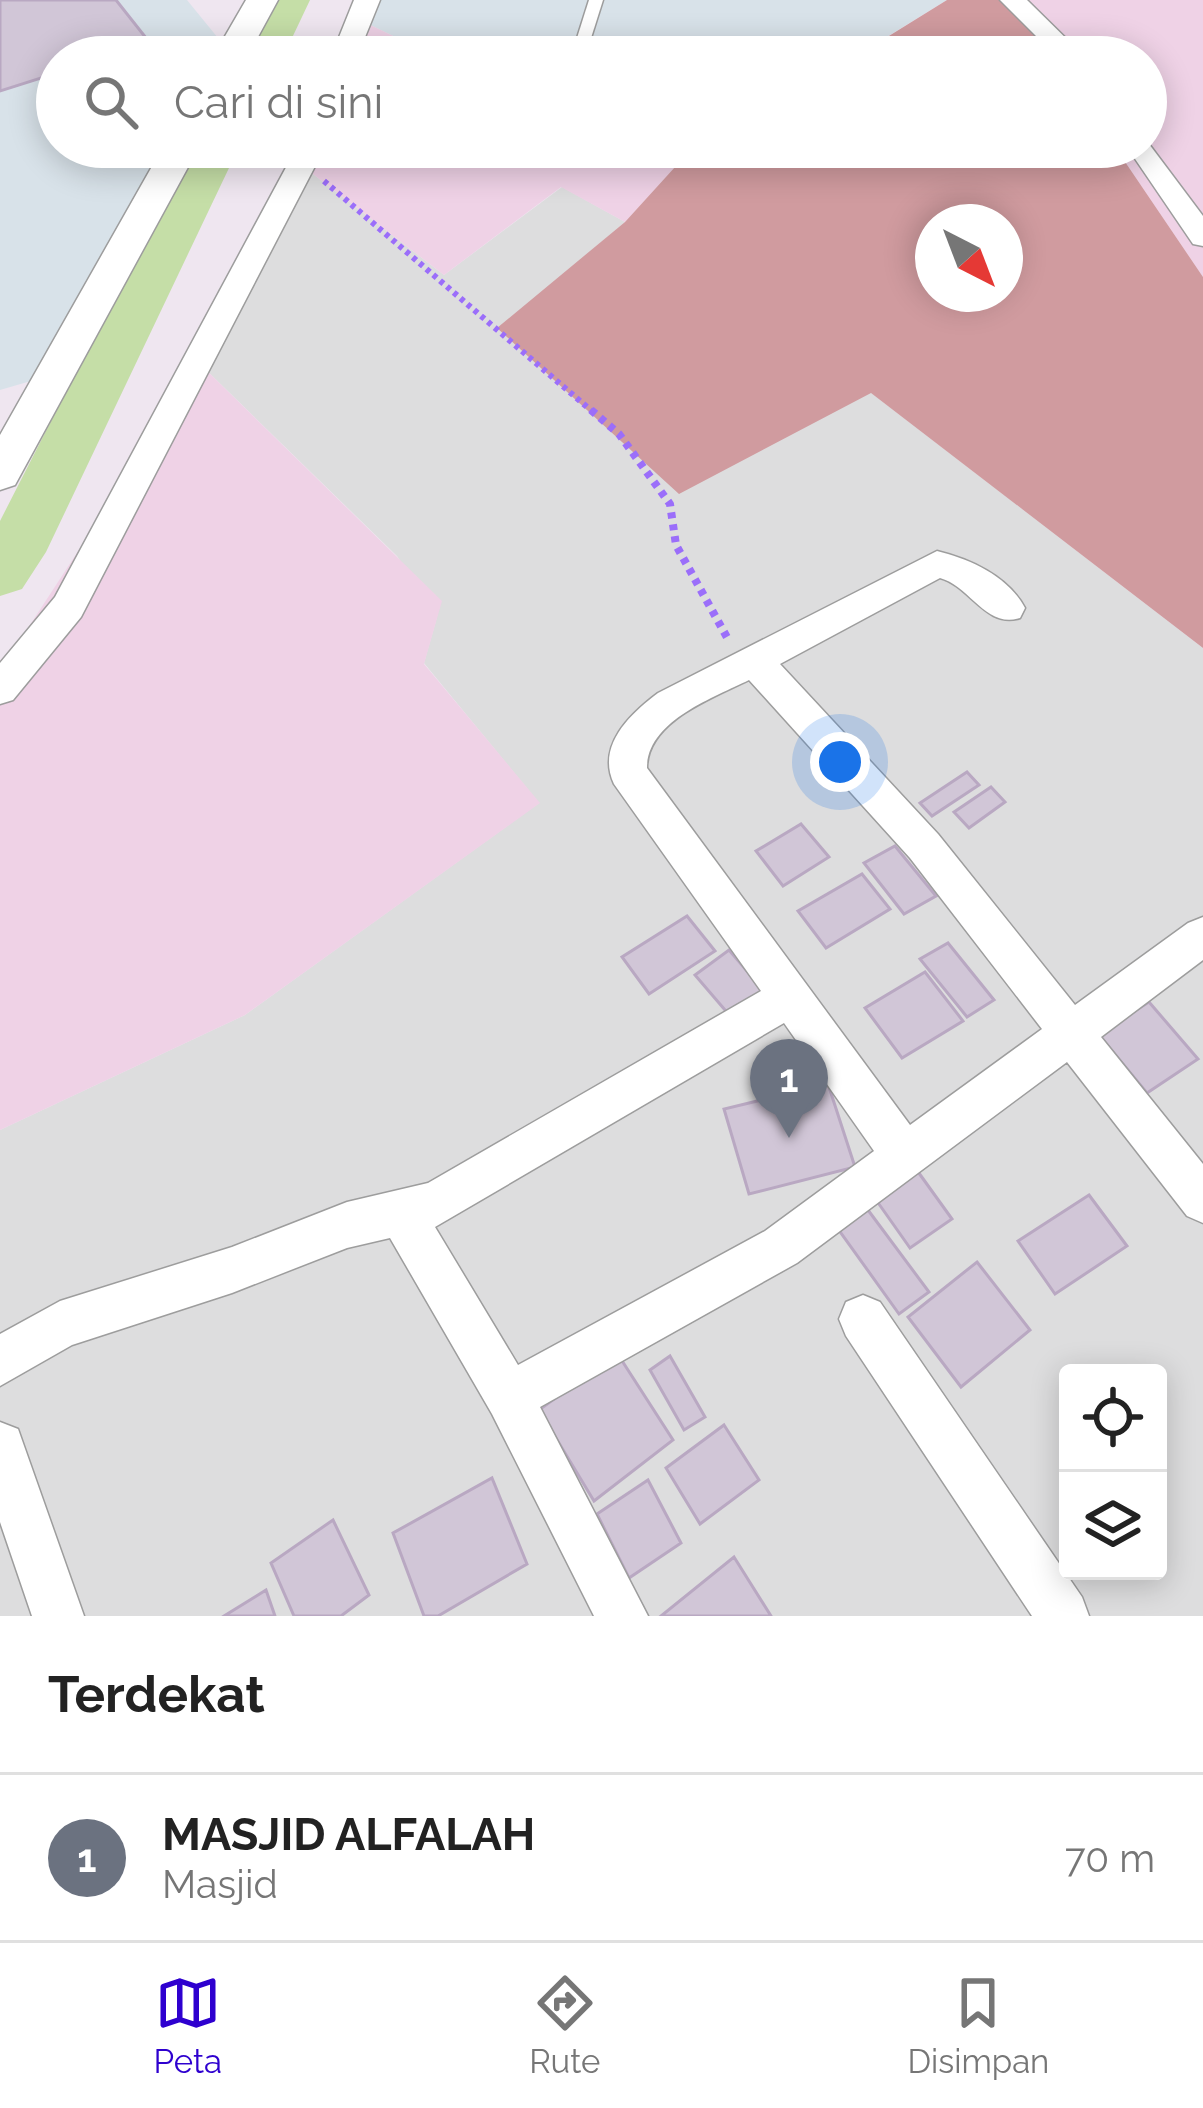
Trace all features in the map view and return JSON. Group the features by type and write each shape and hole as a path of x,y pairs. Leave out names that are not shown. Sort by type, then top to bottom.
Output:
{"street":[{"path":"242,36 262,0"},
{"path":"352,36 367,0"},
{"path":"1012,0 1050,36"},
{"path":"0,474 169,168"},
{"path":"0,689 68,608 301,168"},
{"path":"1155,168 1203,237"},
{"path":"904,1155 628,772 625,757 641,723 937,564 961,570 1007,608"},
{"path":"754,660 924,846 1203,1200"},
{"path":"508,1397 781,1247 1203,937"},
{"path":"0,1362 60,1325 232,1270 347,1225 436,1204 790,997"},
{"path":"401,1213 508,1397 622,1616"},
{"path":"863,1319 1063,1616"},
{"path":"0,1447 58,1616"}],"lane":[{"path":"585,36 596,0"}],"path":[{"path":"319,168 619,434 670,504 676,545 718,626 731,644 754,660"}],"shaded area":[{"path":"0,0 187,0 216,36 36,36 36,168 152,168 48,376 0,390"},
{"path":"370,0 947,0 888,36 393,36 362,21"},
{"path":"947,0 1004,0 1035,36 889,36"},
{"path":"1004,0 1203,0 1203,277 1129,168 1167,168 1167,36 1035,36"},
{"path":"362,21 393,36 357,36"},
{"path":"674,168 625,222 561,187 444,275 309,171"},
{"path":"674,168 1129,168 1203,277 1203,648 871,393 679,494 497,328 625,222"},
{"path":"309,171 444,275 562,187 625,222 498,329 870,392 1203,648 1203,1616 0,1616 0,1130 245,1015 539,803 424,663 437,617 397,556 200,364 218,290"},
{"path":"200,364 442,601 424,664 540,803 245,1015 0,1130 0,671"}],"building":[{"path":"0,0 116,0 144,36 36,36 36,80 0,91"},
{"path":"967,772 979,785 932,816 920,803"},
{"path":"991,787 1005,802 969,828 954,812"},
{"path":"801,824 829,857 783,886 756,851"},
{"path":"895,846 936,896 904,914 864,863"},
{"path":"862,874 890,909 826,948 798,911"},
{"path":"687,916 715,951 649,994 622,957"},
{"path":"948,943 994,1000 967,1017 920,959"},
{"path":"729,950 765,992 731,1017 695,975"},
{"path":"925,972 963,1021 902,1058 865,1008"},
{"path":"1149,1002 1198,1059 1147,1093 1098,1034"},
{"path":"828,1084 855,1167 749,1194 724,1109"},
{"path":"916,1169 952,1219 910,1248 874,1197"},
{"path":"1089,1195 1127,1246 1055,1294 1018,1241"},
{"path":"865,1206 929,1292 899,1314 836,1226"},
{"path":"977,1262 1030,1330 961,1387 908,1317"},
{"path":"617,1353 673,1440 594,1501 539,1410"},
{"path":"670,1356 705,1417 684,1430 650,1370"},
{"path":"724,1425 759,1480 700,1524 666,1468"},
{"path":"492,1478 527,1564 438,1616 424,1616 393,1533"},
{"path":"648,1480 681,1543 629,1578 597,1514"},
{"path":"333,1520 369,1595 341,1616 294,1616 271,1563"},
{"path":"734,1557 771,1616 661,1616"},
{"path":"266,1590 275,1616 224,1616"}],"waterway":[{"path":"270,36 288,0"},
{"path":"0,572 15,552 205,168"}],"place":[{"name":"MASJID ALFALAH","path":"789,1138"}]}
